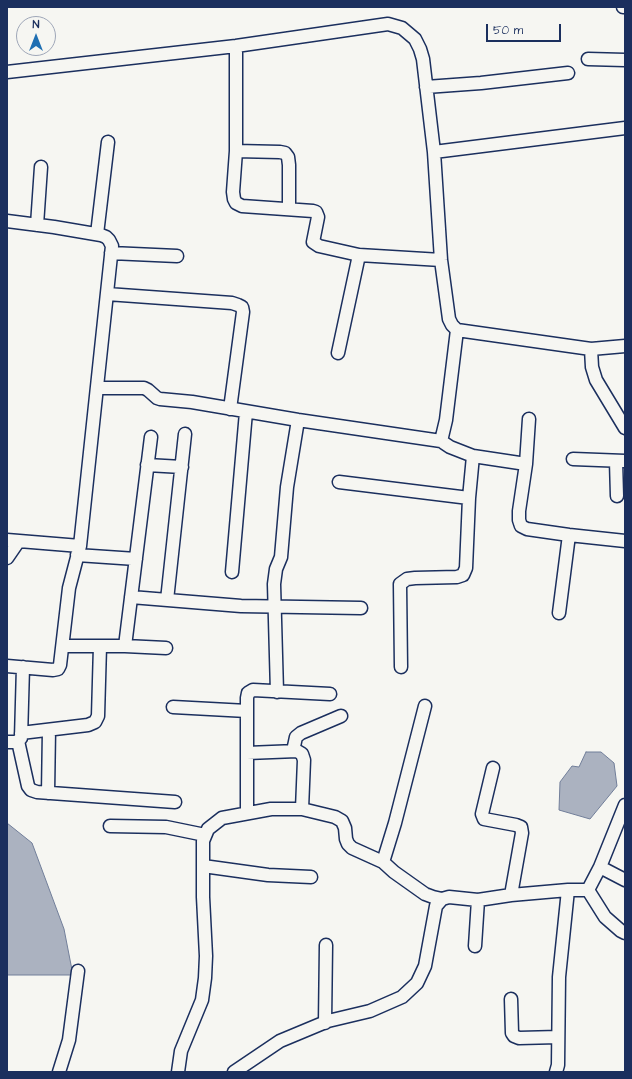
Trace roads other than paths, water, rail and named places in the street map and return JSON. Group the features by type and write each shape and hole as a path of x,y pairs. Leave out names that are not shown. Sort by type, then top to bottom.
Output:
{"street":[{"path":"7,72 236,46 388,24 402,28 415,39 423,59 434,152 441,260 449,318 452,325 457,330 591,349 625,346"},
{"path":"236,46 236,151 233,192 236,203 242,206 316,212 318,217 313,237 313,242 315,244 359,255 441,260"},
{"path":"588,59 625,60"},
{"path":"426,87 481,83 568,73"},
{"path":"434,152 625,128"},
{"path":"97,234 108,142"},
{"path":"236,151 280,152 288,157 289,209"},
{"path":"37,225 41,167"},
{"path":"7,221 97,234 106,237 112,246 78,551 69,588 60,665 58,669 53,670 7,666"},
{"path":"111,253 177,256"},
{"path":"338,353 359,255"},
{"path":"106,294 232,303 242,307 243,312 230,409"},
{"path":"441,441 446,420 457,330"},
{"path":"591,349 592,367 596,380 625,428"},
{"path":"97,388 144,388 157,398 192,402 246,412 441,441 450,447 473,456 526,464"},
{"path":"232,572 246,412"},
{"path":"529,419 526,464 519,511 521,526 527,529 625,541"},
{"path":"277,692 276,607 274,584 276,569 281,557 287,487 298,420"},
{"path":"167,600 185,434"},
{"path":"125,646 151,437"},
{"path":"401,667 400,584 407,579 415,578 457,577 463,575 466,568 469,498 473,456"},
{"path":"573,459 620,461 617,496"},
{"path":"147,465 182,468"},
{"path":"339,482 469,498"},
{"path":"559,613 569,535"},
{"path":"7,558 13,541 136,559"},
{"path":"131,597 276,607 361,608"},
{"path":"63,646 125,646 166,648"},
{"path":"16,739 49,730 88,726 95,722 98,716 100,646"},
{"path":"23,667 16,739 28,786 31,790 48,793 175,802"},
{"path":"247,813 248,693 253,690 330,694"},
{"path":"383,862 395,823 425,706"},
{"path":"173,707 247,711"},
{"path":"293,751 296,737 300,733 341,716"},
{"path":"48,793 49,730"},
{"path":"247,753 297,751 302,754 304,760 302,809"},
{"path":"493,768 482,814 484,819 516,825 521,827 522,833 511,895"},
{"path":"588,890 600,867 625,805"},
{"path":"178,1072 181,1051 202,1000 206,978 203,841 205,835 213,824 222,818 271,809 302,809 335,817 342,821 345,828 346,839 352,848 383,862 394,872 425,894 442,899 449,897 478,900 511,895 568,890 588,890"},
{"path":"110,826 166,827 205,835"},
{"path":"203,866 268,875 311,877"},
{"path":"600,867 625,880"},
{"path":"556,1072 558,1065 559,977 568,890"},
{"path":"588,890 605,917 616,928 625,933"},
{"path":"234,1072 280,1042 325,1023 370,1010 402,997 417,983 425,966 436,906 442,899"},
{"path":"475,946 478,900"},
{"path":"325,1023 326,945"},
{"path":"59,1072 69,1040 78,971"},
{"path":"511,999 512,1033 514,1036 519,1038 558,1037"}]}
